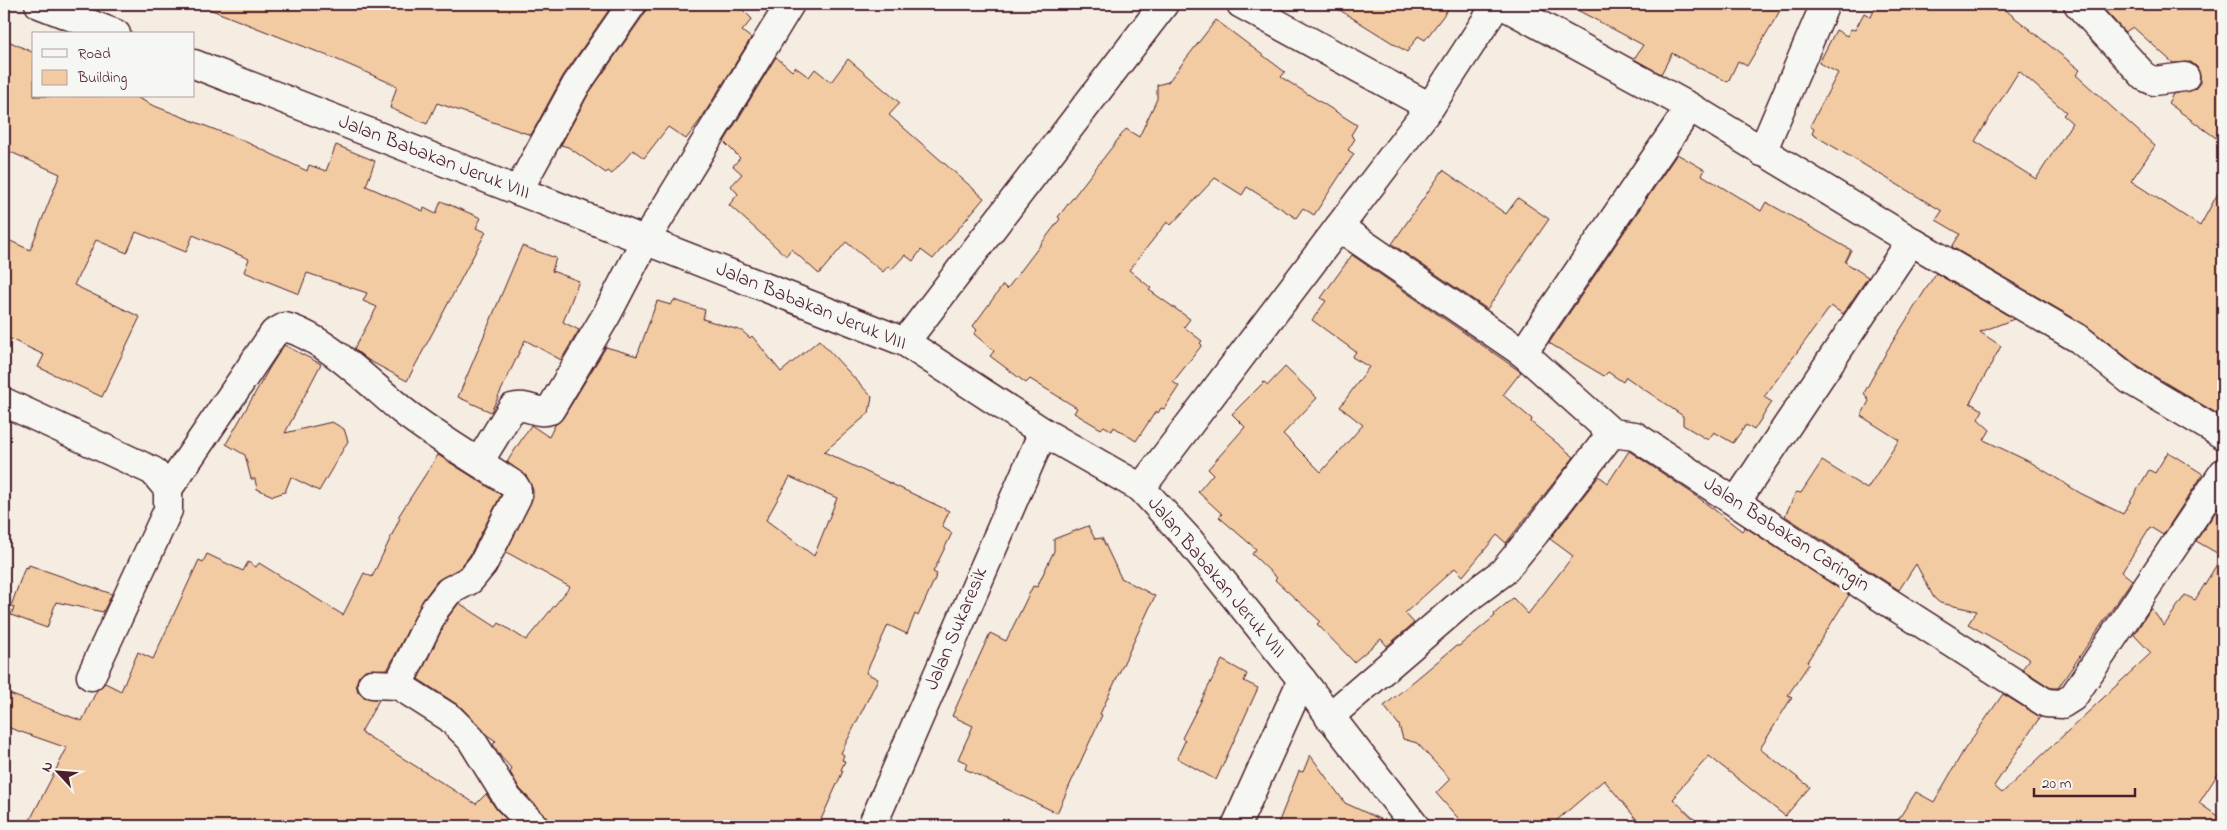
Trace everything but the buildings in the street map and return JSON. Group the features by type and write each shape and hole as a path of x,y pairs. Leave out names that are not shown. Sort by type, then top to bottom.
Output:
{"street":[{"path":"39,4 111,32"},
{"path":"518,191 536,154 576,84 632,4"},
{"path":"479,462 512,408 523,405 541,413 550,410 607,314 645,241 790,4"},
{"path":"905,342 1164,4"},
{"path":"1241,4 1430,107"},
{"path":"1141,488 1430,107 1497,4"},
{"path":"1501,4 1690,107 1762,152 2078,340 2130,380 2223,434"},
{"path":"1762,152 1825,4"},
{"path":"2078,4 2145,78 2154,81 2185,77"},
{"name":"Jalan Babakan Jeruk VIII","path":"195,64 905,342 1043,432 1141,488 1189,540 1302,680 1415,826"},
{"path":"1523,353 1690,107"},
{"path":"1329,717 1465,600 1503,572 1530,540 1612,433 1523,353 1339,227"},
{"path":"1736,502 1911,241"},
{"path":"91,676 168,510 168,489 274,334 285,327 299,330 352,366 404,412 518,490 483,564 470,580 449,591 385,684 450,718 471,739 508,799 534,826"},
{"path":"4,402 154,471 168,489"},
{"name":"Jalan Sukaresik","path":"872,826 1043,432"},
{"name":"Jalan Babakan Caringin","path":"1612,433 1635,436 2046,703 2062,704 2073,697 2223,473"},
{"path":"1236,826 1302,680"}]}
